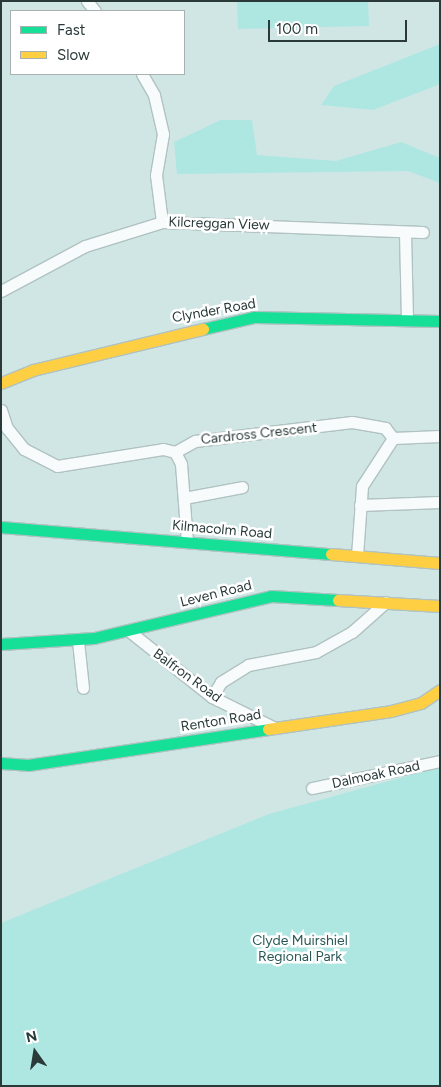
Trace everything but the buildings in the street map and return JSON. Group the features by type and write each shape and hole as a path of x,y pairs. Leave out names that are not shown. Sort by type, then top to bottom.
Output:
{"street":[{"path":"143,75 154,95 163,134 156,175 162,222"},
{"name":"Kilcreggan View","path":"1,291 85,246 162,222 423,232"},
{"path":"405,232 407,318"},
{"name":"Clynder Road","path":"1,383 81,357 254,317 440,320"},
{"name":"Cardross Crescent","path":"1,410 6,428 24,449 57,466 163,449 175,452 195,441 352,422 385,428 393,438"},
{"path":"357,556 360,505 364,480 393,438 440,436"},
{"path":"175,452 181,464 187,542"},
{"path":"184,498 242,487"},
{"path":"360,505 440,502"},
{"name":"Kilmacolm Road","path":"1,527 440,563"},
{"name":"Leven Road","path":"1,644 78,641 130,631 271,596 440,606"},
{"path":"212,697 221,682 248,665 316,652 352,632 386,602"},
{"name":"Balfron Road","path":"130,631 212,697 275,728"},
{"path":"78,641 83,688"},
{"name":"Renton Road","path":"1,763 28,765 392,711 421,703 440,690"},
{"name":"Dalmoak Road","path":"312,788 440,761"}],"green space":[{"path":"237,1 368,1 369,26 238,29"},
{"path":"440,44 440,84 373,110 321,105 334,86"},
{"path":"221,120 252,120 257,155 336,161 401,142 440,158 440,183 408,171 177,174 174,142"},
{"name":"Clyde Muirshiel Regional Park","path":"440,767 440,1086 1,1086 1,923 269,814"}],"traffic: fast":[{"path":"203,329 254,317 440,321"},
{"path":"1,527 331,554"},
{"path":"1,644 94,638 271,596 338,600"},
{"path":"1,763 28,765 268,729"}],"traffic: slow":[{"path":"1,383 33,370 203,329"},
{"path":"331,554 440,563"},
{"path":"338,600 440,606"},
{"path":"268,729 391,711 421,703 440,690"}]}
